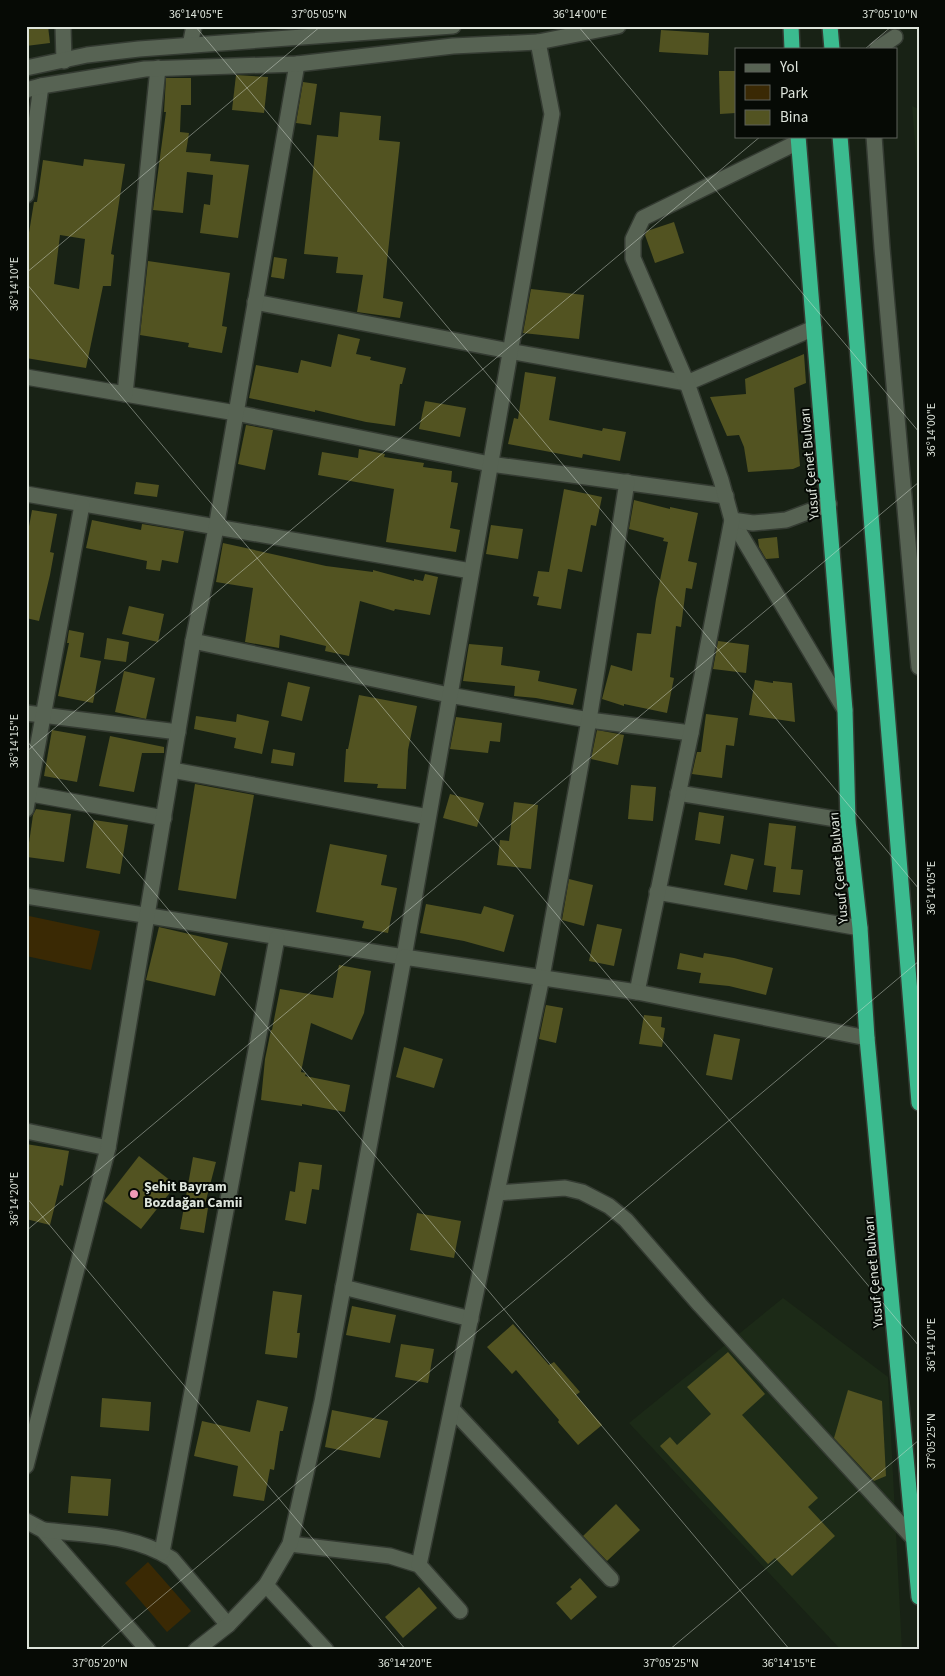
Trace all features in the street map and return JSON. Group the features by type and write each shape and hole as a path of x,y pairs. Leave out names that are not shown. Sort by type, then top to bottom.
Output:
{"highway":[{"path":"791,26 792,48"},
{"path":"830,26 832,48"},
{"path":"840,138 919,1103"},
{"name":"Yusuf Çenet Bulvarı","path":"798,139 845,710 848,821 860,928 867,1038 919,1597"}],"street":[{"path":"63,26 64,61"},
{"path":"190,45 194,26"},
{"path":"26,68 87,55 190,45 453,26"},
{"path":"26,90 158,68 297,64 453,46 538,42 618,26"},
{"path":"879,48 896,37"},
{"path":"196,1650 228,1625 266,1585 290,1544 322,1402 404,957 552,114 538,42"},
{"path":"26,1466 108,1148 193,641 216,528 297,64"},
{"path":"125,394 158,68"},
{"path":"26,196 42,86"},
{"path":"874,138 919,667"},
{"path":"798,139 643,218 633,239 633,258 687,383 705,432 732,520 845,710"},
{"path":"256,302 687,383 814,328"},
{"path":"26,377 236,413 490,464 726,496"},
{"path":"419,1565 542,977 590,720 627,482"},
{"path":"26,494 471,571"},
{"path":"732,520 753,523 786,520 829,504"},
{"path":"26,809 82,505"},
{"path":"637,992 691,733 732,520"},
{"path":"193,641 450,695 590,720 691,733"},
{"path":"26,713 178,732"},
{"path":"172,770 428,817"},
{"path":"28,793 164,818"},
{"path":"678,793 848,821"},
{"path":"657,892 860,928"},
{"path":"26,896 277,938 637,992 867,1038"},
{"path":"162,1552 277,938"},
{"path":"26,1132 108,1148"},
{"path":"497,1193 529,1189 565,1188 582,1192 609,1206 626,1220 700,1305 914,1539"},
{"path":"343,1287 470,1319"},
{"path":"452,1409 611,1579"},
{"path":"26,1521 42,1530 148,1650"},
{"path":"42,1530 124,1538 162,1552 172,1559 228,1625"},
{"path":"290,1544 390,1556 419,1565 460,1611"},
{"path":"266,1585 326,1650"}],"shaded area":[{"path":"912,106 919,109 919,192"},
{"path":"783,1298 888,1377 902,1650 841,1650 629,1423"}],"green space":[{"path":"29,916 100,931 91,970 26,956 26,930"},
{"path":"148,1562 191,1611 167,1632 125,1583"}],"building":[{"path":"26,26 48,26 50,43 26,46"},
{"path":"661,30 709,33 708,55 659,52"},
{"path":"719,71 735,71 735,113 720,114"},
{"path":"236,75 268,77 264,113 232,110"},
{"path":"166,78 191,78 191,105 181,105 180,132 189,133 186,152 211,154 210,161 249,165 238,238 200,233 204,204 210,205 213,175 187,172 183,213 153,210 166,112 164,112"},
{"path":"303,82 317,84 311,125 296,123"},
{"path":"340,112 381,116 379,140 400,142 383,298 403,302 400,318 357,312 363,275 336,273 338,257 304,254 317,135 338,137"},
{"path":"84,159 125,164 111,254 114,255 111,286 103,286 86,368 26,358 26,289 29,272 26,271 26,251 34,202 37,202 43,160 83,166","holes":["60,235 85,239 79,289 54,284"]},
{"path":"674,222 684,253 655,263 645,235 647,231"},
{"path":"274,257 287,259 284,279 271,277"},
{"path":"148,261 230,273 222,326 227,327 222,353 188,347 189,343 140,335"},
{"path":"531,289 584,295 579,339 523,333"},
{"path":"338,334 360,339 356,354 371,357 370,360 406,368 402,384 400,384 395,426 366,422 315,410 315,412 249,398 256,365 298,373 301,360 331,367"},
{"path":"804,354 806,383 794,388 800,466 793,469 748,472 744,447 739,435 727,436 710,397 746,394 745,379"},
{"path":"525,372 556,377 549,420 602,431 603,428 626,432 620,461 583,454 582,458 508,444 514,418 518,419"},
{"path":"425,401 466,408 460,437 419,429"},
{"path":"246,425 273,430 265,470 238,464"},
{"path":"359,449 385,454 384,457 424,463 423,467 452,471 451,482 458,483 450,528 460,530 456,552 386,542 394,489 318,475 322,452 358,458"},
{"path":"136,482 159,485 157,497 134,494"},
{"path":"564,489 602,497 596,526 591,525 582,572 568,569 561,609 537,605 539,597 533,596 538,571 549,572"},
{"path":"634,500 670,509 670,507 698,513 688,561 697,563 692,589 686,588 681,627 676,626 670,677 674,678 667,713 624,704 624,706 602,699 611,665 632,671 637,633 651,634 668,542 663,541 664,538 629,529"},
{"path":"32,510 57,514 50,552 54,553 39,621 26,618 26,543"},
{"path":"92,520 141,530 142,524 184,531 178,563 162,560 160,571 146,569 147,561 86,548"},
{"path":"491,525 523,529 518,559 486,554"},
{"path":"777,537 779,558 766,559 759,547 758,539"},
{"path":"223,543 326,566 373,572 373,570 414,581 414,579 423,581 425,574 438,577 430,615 395,609 394,611 360,601 349,656 325,651 326,646 280,635 279,648 245,642 253,588 216,582"},
{"path":"129,606 164,614 158,642 122,634"},
{"path":"69,630 84,633 80,657 101,661 93,703 58,696 69,643 67,643"},
{"path":"107,638 129,642 126,662 104,659"},
{"path":"718,641 749,645 746,673 713,669"},
{"path":"469,644 503,647 501,665 540,671 538,681 577,689 573,705 514,696 515,686 463,681"},
{"path":"124,671 155,678 146,719 115,712"},
{"path":"755,680 773,683 773,681 792,683 795,722 749,715"},
{"path":"288,682 310,687 302,721 281,716"},
{"path":"359,695 417,706 408,750 406,789 377,788 378,784 344,782 346,749 348,749"},
{"path":"237,714 269,721 262,754 234,748 236,738 194,729 196,716 236,722"},
{"path":"706,714 738,718 734,746 726,745 722,778 692,774 697,752 701,752"},
{"path":"456,717 502,723 500,742 490,741 488,753 450,749"},
{"path":"52,730 86,736 77,782 44,776"},
{"path":"597,730 624,735 618,765 591,759"},
{"path":"110,736 164,747 164,753 142,753 134,792 99,786"},
{"path":"273,749 295,753 293,766 271,763"},
{"path":"195,784 254,795 236,899 178,890"},
{"path":"631,785 656,787 653,821 628,819"},
{"path":"450,794 484,803 477,827 443,818"},
{"path":"514,802 538,805 531,869 497,865 500,840 509,841"},
{"path":"36,809 71,814 64,862 27,857 33,815"},
{"path":"699,812 724,816 720,844 695,840"},
{"path":"94,820 128,825 120,874 86,868"},
{"path":"769,823 796,826 791,869 803,870 800,895 773,892 776,867 764,865"},
{"path":"330,844 387,855 381,885 397,888 388,933 362,928 364,921 316,912"},
{"path":"731,854 754,859 747,890 724,885"},
{"path":"569,879 593,885 584,926 562,920"},
{"path":"426,904 481,914 484,906 514,915 504,952 464,941 420,933"},
{"path":"597,924 622,929 614,966 589,961"},
{"path":"159,927 228,943 215,996 146,980"},
{"path":"680,953 703,958 704,953 773,968 766,995 729,986 699,983 701,973 677,969"},
{"path":"339,965 371,971 364,1013 352,1040 311,1023 301,1072 306,1073 305,1076 350,1085 345,1112 302,1104 302,1106 261,1100 265,1059 280,989 333,998"},
{"path":"546,1005 563,1008 556,1043 539,1039"},
{"path":"644,1015 662,1017 661,1027 665,1028 662,1047 639,1044"},
{"path":"714,1034 740,1039 732,1080 706,1075"},
{"path":"404,1047 443,1059 434,1088 396,1077"},
{"path":"26,1144 69,1151 63,1186 60,1185 50,1225 26,1219"},
{"name":"Şehit Bayram Bozdağan Camii","path":"139,1156 176,1185 141,1229 104,1201"},
{"path":"193,1157 216,1162 204,1208 208,1208 204,1233 180,1229"},
{"path":"299,1162 322,1165 319,1190 312,1189 306,1224 285,1220 290,1191 295,1192"},
{"path":"417,1213 461,1221 454,1258 410,1250"},
{"path":"273,1291 302,1295 297,1333 300,1333 297,1358 265,1354"},
{"path":"352,1306 396,1315 390,1343 346,1335"},
{"path":"513,1324 549,1365 554,1362 580,1392 576,1395 602,1425 578,1445 516,1370 512,1374 487,1347"},
{"path":"401,1344 434,1349 428,1383 395,1377"},
{"path":"728,1352 765,1394 742,1415 818,1498 808,1507 835,1536 792,1576 775,1558 768,1564 660,1446 670,1437 677,1445 711,1414 687,1387"},
{"path":"848,1390 882,1401 886,1476 874,1481 834,1438"},
{"path":"102,1398 151,1402 149,1431 100,1427"},
{"path":"257,1400 288,1407 283,1431 280,1431 274,1470 270,1469 264,1501 233,1496 238,1466 194,1456 202,1421 250,1432"},
{"path":"332,1410 388,1421 380,1458 325,1447"},
{"path":"71,1476 111,1479 108,1516 68,1513"},
{"path":"616,1504 640,1530 607,1561 583,1536"},
{"path":"580,1578 597,1597 571,1620 556,1603 572,1589 570,1587"},
{"path":"419,1587 437,1608 403,1638 385,1617"}],"place":[{"name":"Şehit Bayram Bozdağan Camii","path":"134,1194"}]}
